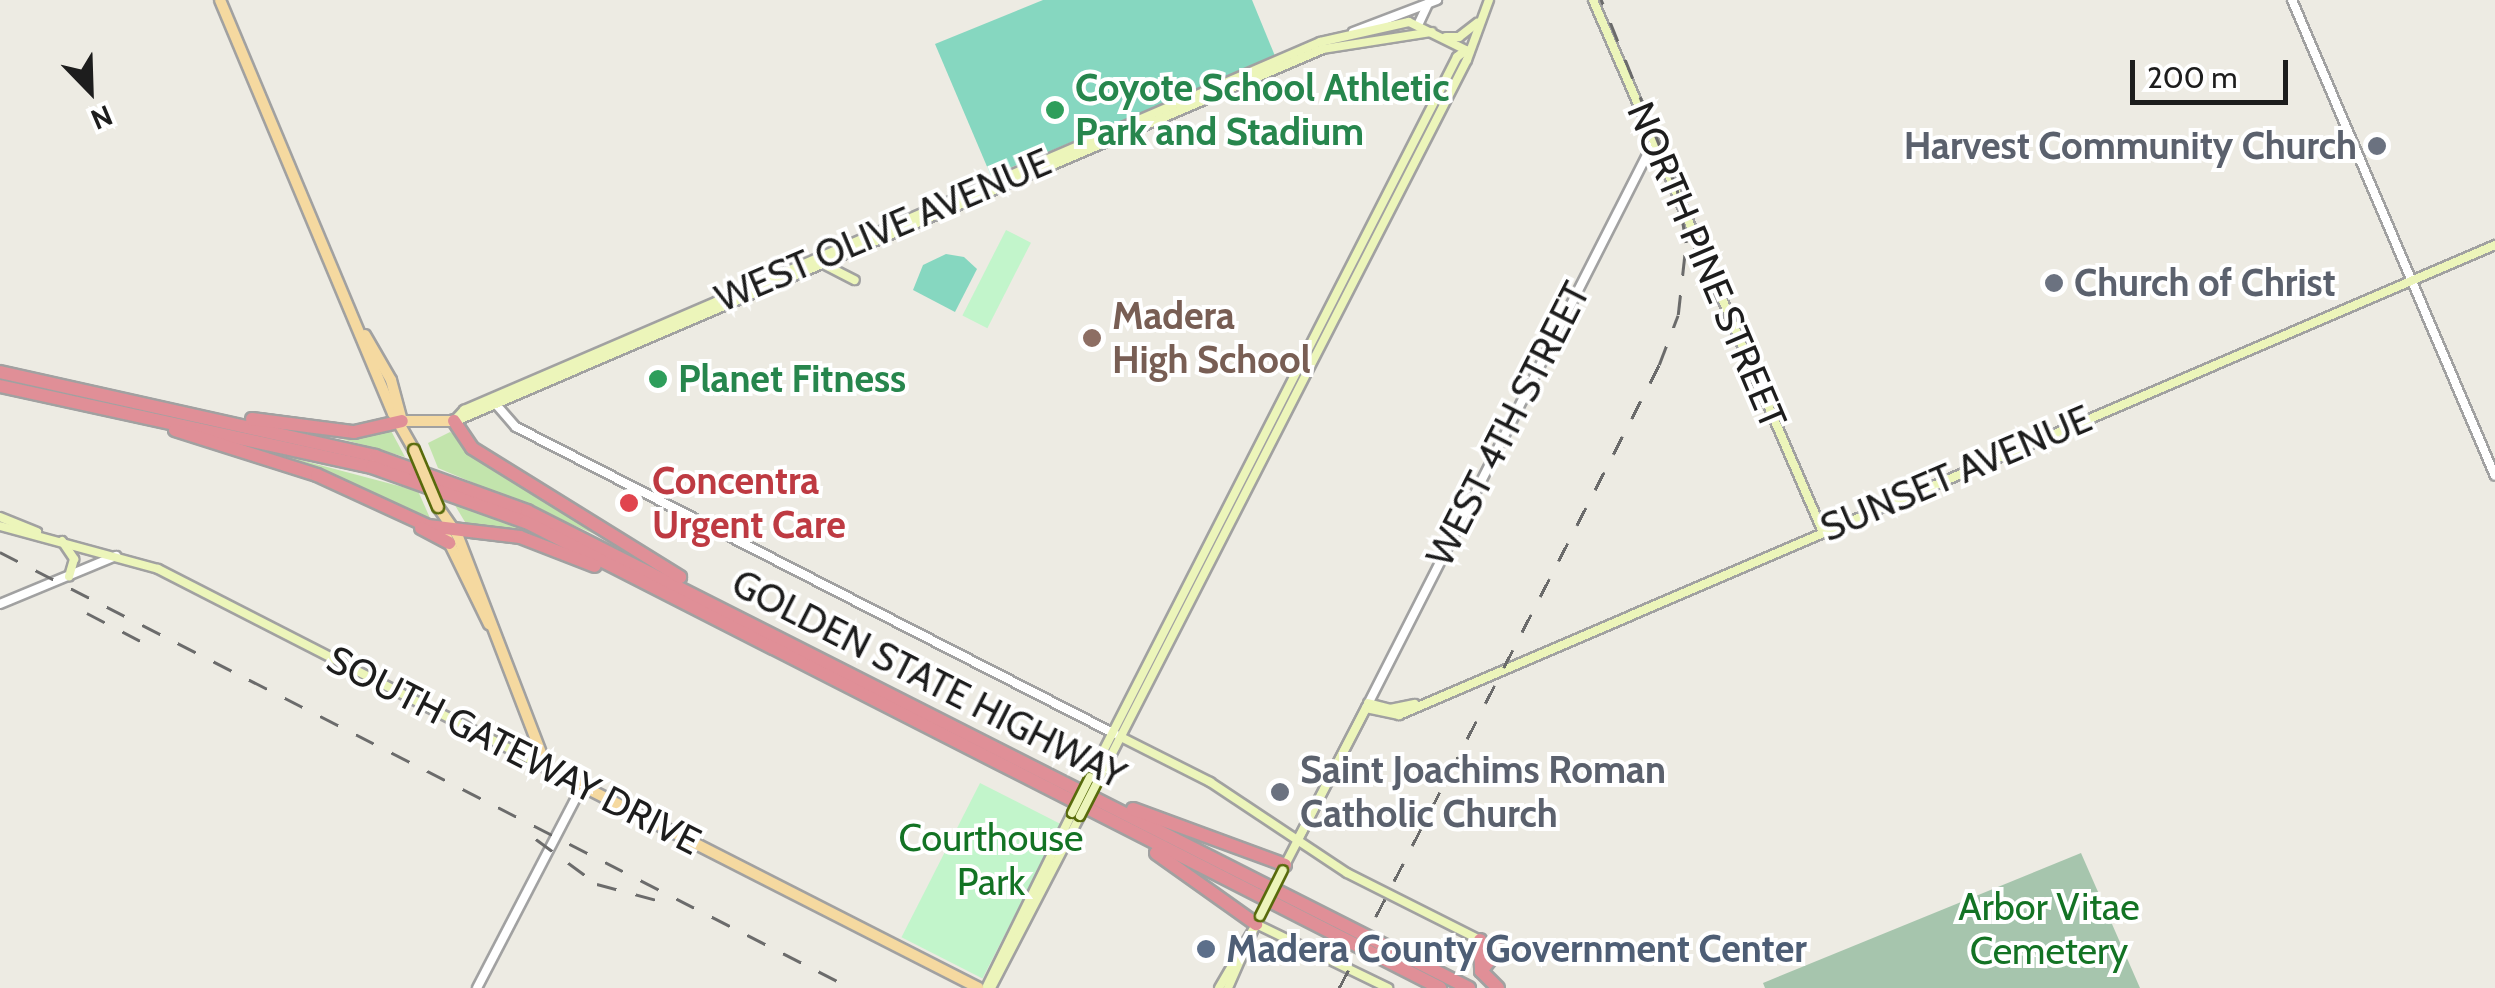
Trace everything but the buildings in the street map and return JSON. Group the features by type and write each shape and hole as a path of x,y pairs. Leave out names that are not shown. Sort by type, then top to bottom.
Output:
{"highway":[{"name":"GOLDEN STATE HIGHWAY","path":"0,372 311,452 450,492 526,522 1078,788 1469,988"},
{"name":"GOLDEN STATE HIGHWAY","path":"0,386 98,400"},
{"path":"98,400 328,431 364,432 402,421"},
{"path":"98,400 282,463 398,514 449,543"},
{"path":"454,421 472,448 709,607"},
{"path":"398,514 534,540 709,607"},
{"name":"GOLDEN STATE HIGHWAY","path":"709,607 1112,824 1440,988"},
{"path":"1078,788 1284,868"},
{"path":"1112,824 1258,920"},
{"path":"1480,940 1481,971 1498,988"},
{"path":"1481,971 1499,950"}],"main road":[{"path":"220,0 365,335 391,380 402,421 438,507 457,534 547,768"},
{"path":"988,988 1489,0"},
{"name":"NORTH PINE STREET","path":"1593,0 1822,530"},
{"path":"1436,34 1459,37 1480,20"},
{"path":"1350,34 1414,23 1466,50"},
{"path":"1378,36 1414,23"},
{"name":"WEST OLIVE AVENUE","path":"494,402 827,266 1324,49 1396,32 1436,34"},
{"name":"WEST OLIVE AVENUE","path":"402,421 454,421 1350,34"},
{"name":"SUNSET AVENUE","path":"1367,705 1399,715 1822,530 2495,245"},
{"path":"827,266 855,280"},
{"path":"414,450 419,434 433,424"},
{"name":"SOUTH GATEWAY DRIVE","path":"0,517 41,535"},
{"name":"SOUTH GATEWAY DRIVE","path":"0,526 118,555 195,587 978,988"},
{"path":"448,526 449,543 489,624"},
{"path":"58,538 74,558 69,576"},
{"name":"WEST 4TH STREET","path":"1228,988 1258,920 1367,705"},
{"path":"1117,735 1210,782 1297,841 1480,940"},
{"path":"1258,920 1388,988"},
{"name":"WEST 4TH STREET","path":"1219,988 1258,920"}],"street":[{"path":"2292,0 2495,476"},
{"name":"WEST OLIVE AVENUE","path":"1414,23 1432,2"},
{"name":"WEST OLIVE AVENUE","path":"1350,34 1432,2"},
{"name":"WEST 4TH STREET","path":"1367,705 1654,141"},
{"path":"494,402 520,429 1117,735"},
{"path":"0,604 118,555"},
{"path":"477,988 582,786"}],"green space":[{"name":"Coyote School Athletic Park and Stadium","path":"1043,0 1252,0 1275,56 991,176 935,44"},
{"path":"1006,230 1031,243 987,328 962,316"},
{"path":"946,254 964,257 977,269 955,312 913,290 923,265"},
{"path":"389,427 405,457 342,439 343,435"},
{"path":"450,432 606,534 604,538 438,468 428,443"},
{"path":"259,449 418,491 430,518 428,521"},
{"path":"453,502 522,529 520,533 465,522"},
{"name":"Courthouse Park","path":"980,783 1061,824 983,978 901,937"},
{"name":"Arbor Vitae Cemetery","path":"2081,853 2140,988 1765,988 1763,983"}],"railway":[{"path":"1339,988 1659,365 1678,315 1686,243 1677,190 1601,0"},
{"path":"0,552 851,988"},
{"path":"87,613 156,649"},
{"path":"536,839 597,884 664,902"}],"place":[{"name":"Coyote School Athletic Park and Stadium","path":"1055,110"},
{"name":"Harvest Community Church","path":"2377,146"},
{"name":"Church of Christ","path":"2054,283"},
{"name":"Madera High School","path":"1092,338"},
{"name":"Planet Fitness","path":"658,379"},
{"name":"Concentra Urgent Care","path":"629,503"},
{"name":"Saint Joachims Roman Catholic Church","path":"1280,792"},
{"name":"Madera County Government Center","path":"1206,949"}]}
